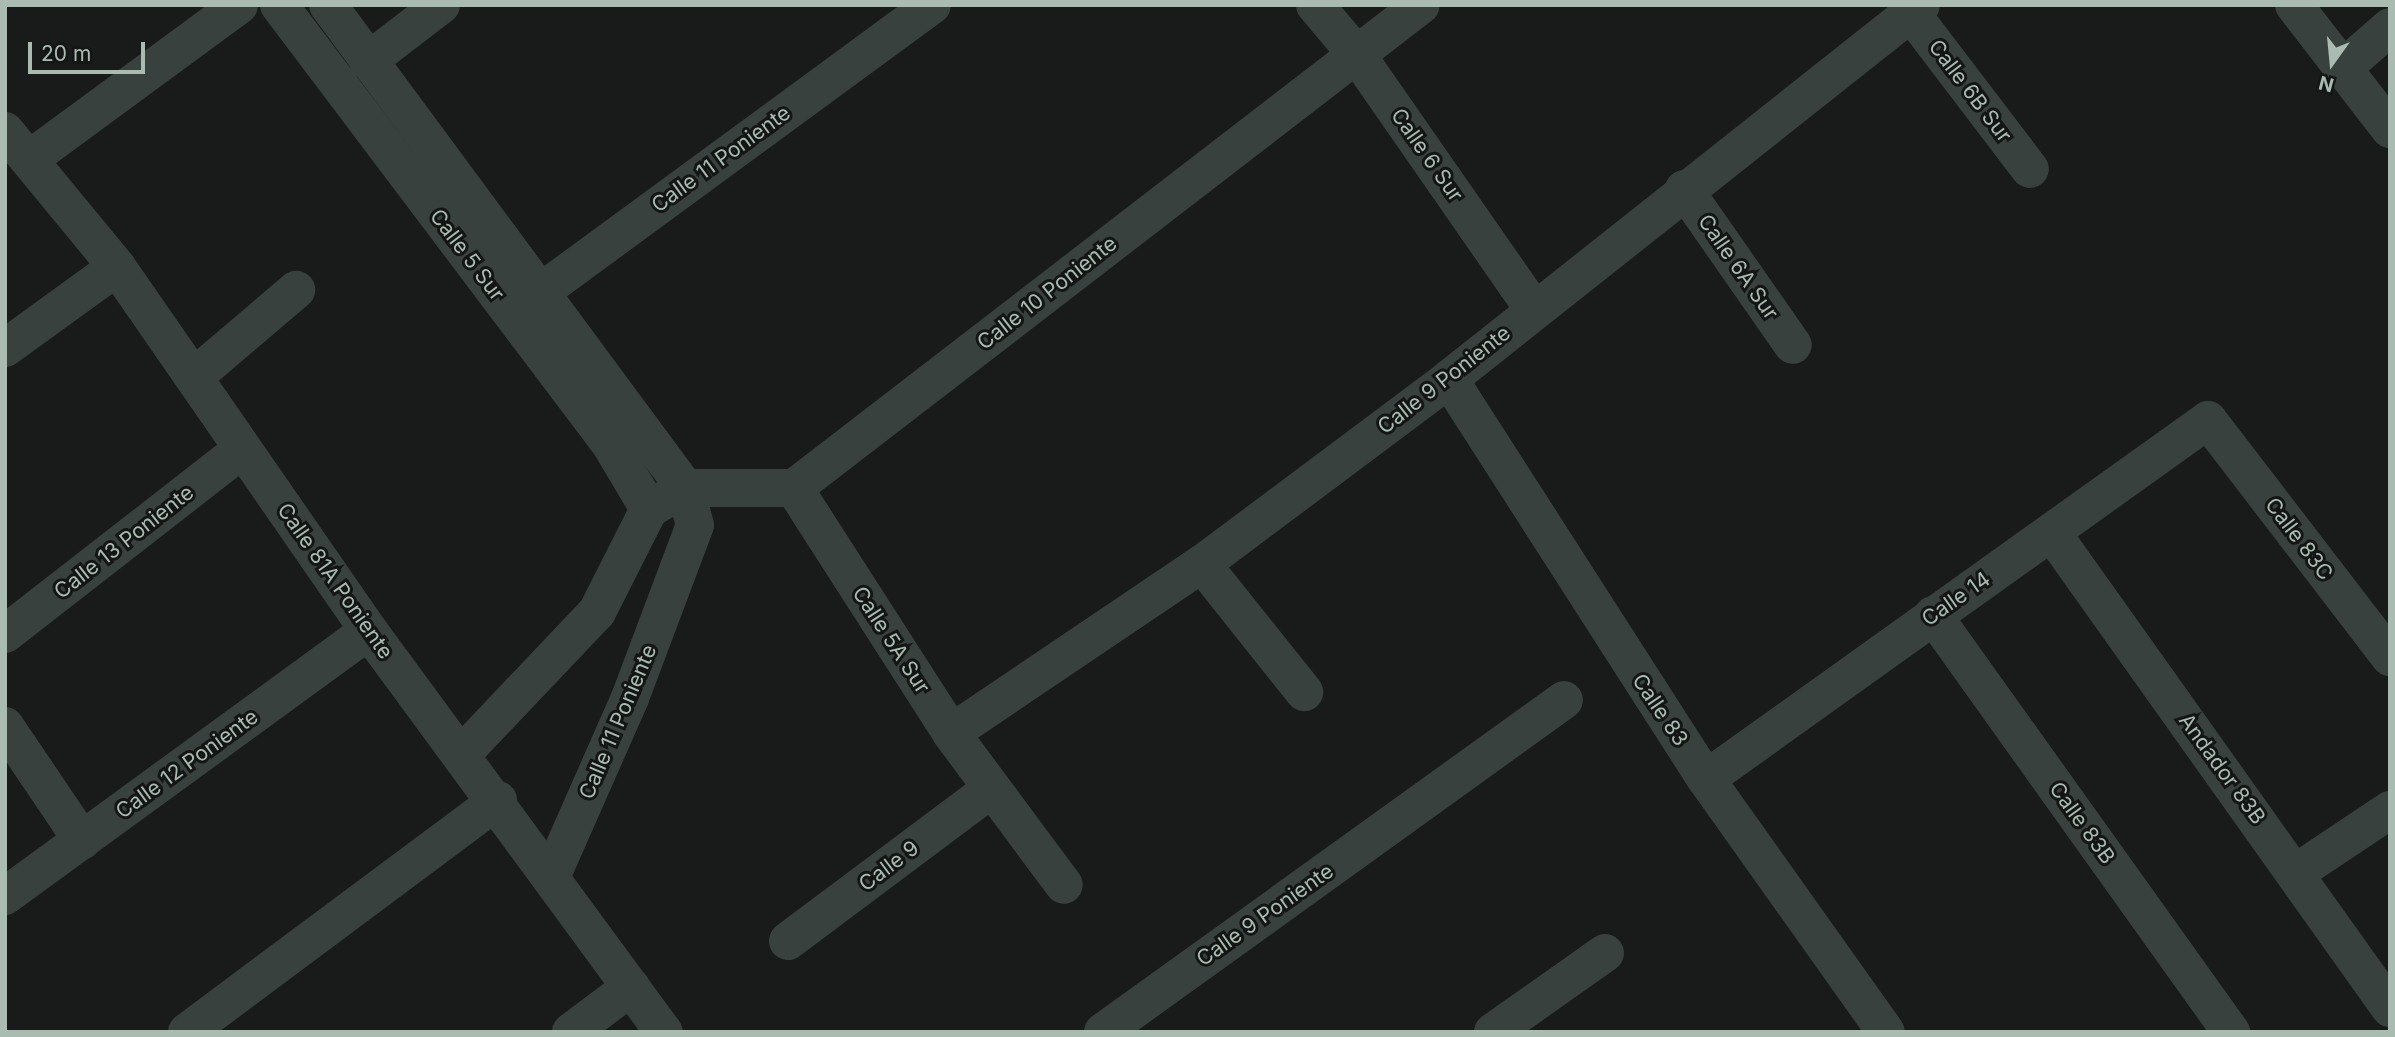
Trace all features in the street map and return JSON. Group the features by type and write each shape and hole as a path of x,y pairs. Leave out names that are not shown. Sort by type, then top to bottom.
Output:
{"street":[{"path":"31,158 239,5"},
{"name":"Calle 5 Sur","path":"279,5 524,304 685,488"},
{"name":"Calle 5 Sur","path":"328,5 368,61 524,304 649,509"},
{"path":"368,61 441,5"},
{"name":"Calle 11 Poniente","path":"524,304 932,5"},
{"name":"Calle 6 Sur","path":"1315,5 1357,55 1533,308"},
{"name":"Calle 10 Poniente","path":"794,488 1421,5"},
{"path":"2294,5 2390,129"},
{"name":"Calle 6B Sur","path":"1916,9 2030,169"},
{"name":"Calle 9 Poniente","path":"951,733 1202,564 1449,379 1533,308 1916,9"},
{"path":"2343,68 2390,27"},
{"name":"Calle 81A Poniente","path":"5,131 31,158 117,267 369,631 498,800 664,1032"},
{"name":"Calle 6A Sur","path":"1684,189 1793,345"},
{"path":"5,348 117,267"},
{"path":"195,376 296,290"},
{"name":"Calle 83","path":"1449,379 1706,779 1886,1032"},
{"name":"Calle 14","path":"1706,779 2208,420"},
{"name":"Calle 83C","path":"2208,420 2390,657"},
{"name":"Calle 13 Poniente","path":"5,634 243,449"},
{"path":"463,753 597,612 649,509 685,488 794,488"},
{"name":"Calle 11 Poniente","path":"552,876 630,698 695,525 685,488"},
{"name":"Calle 5A Sur","path":"794,488 951,733 990,790 1064,885"},
{"name":"Andador 83B","path":"2052,533 2297,872 2390,1008"},
{"path":"1202,564 1304,692"},
{"name":"Calle 83B","path":"1933,615 2231,1032"},
{"name":"Calle 12 Poniente","path":"5,896 369,631"},
{"name":"Calle 9 Poniente","path":"1103,1032 1564,699"},
{"path":"5,726 82,840"},
{"name":"Calle 9","path":"788,941 990,790"},
{"path":"211,1025 498,800"},
{"path":"2297,872 2390,810"},
{"path":"1493,1032 1605,953"},
{"path":"571,1032 631,987"}]}
